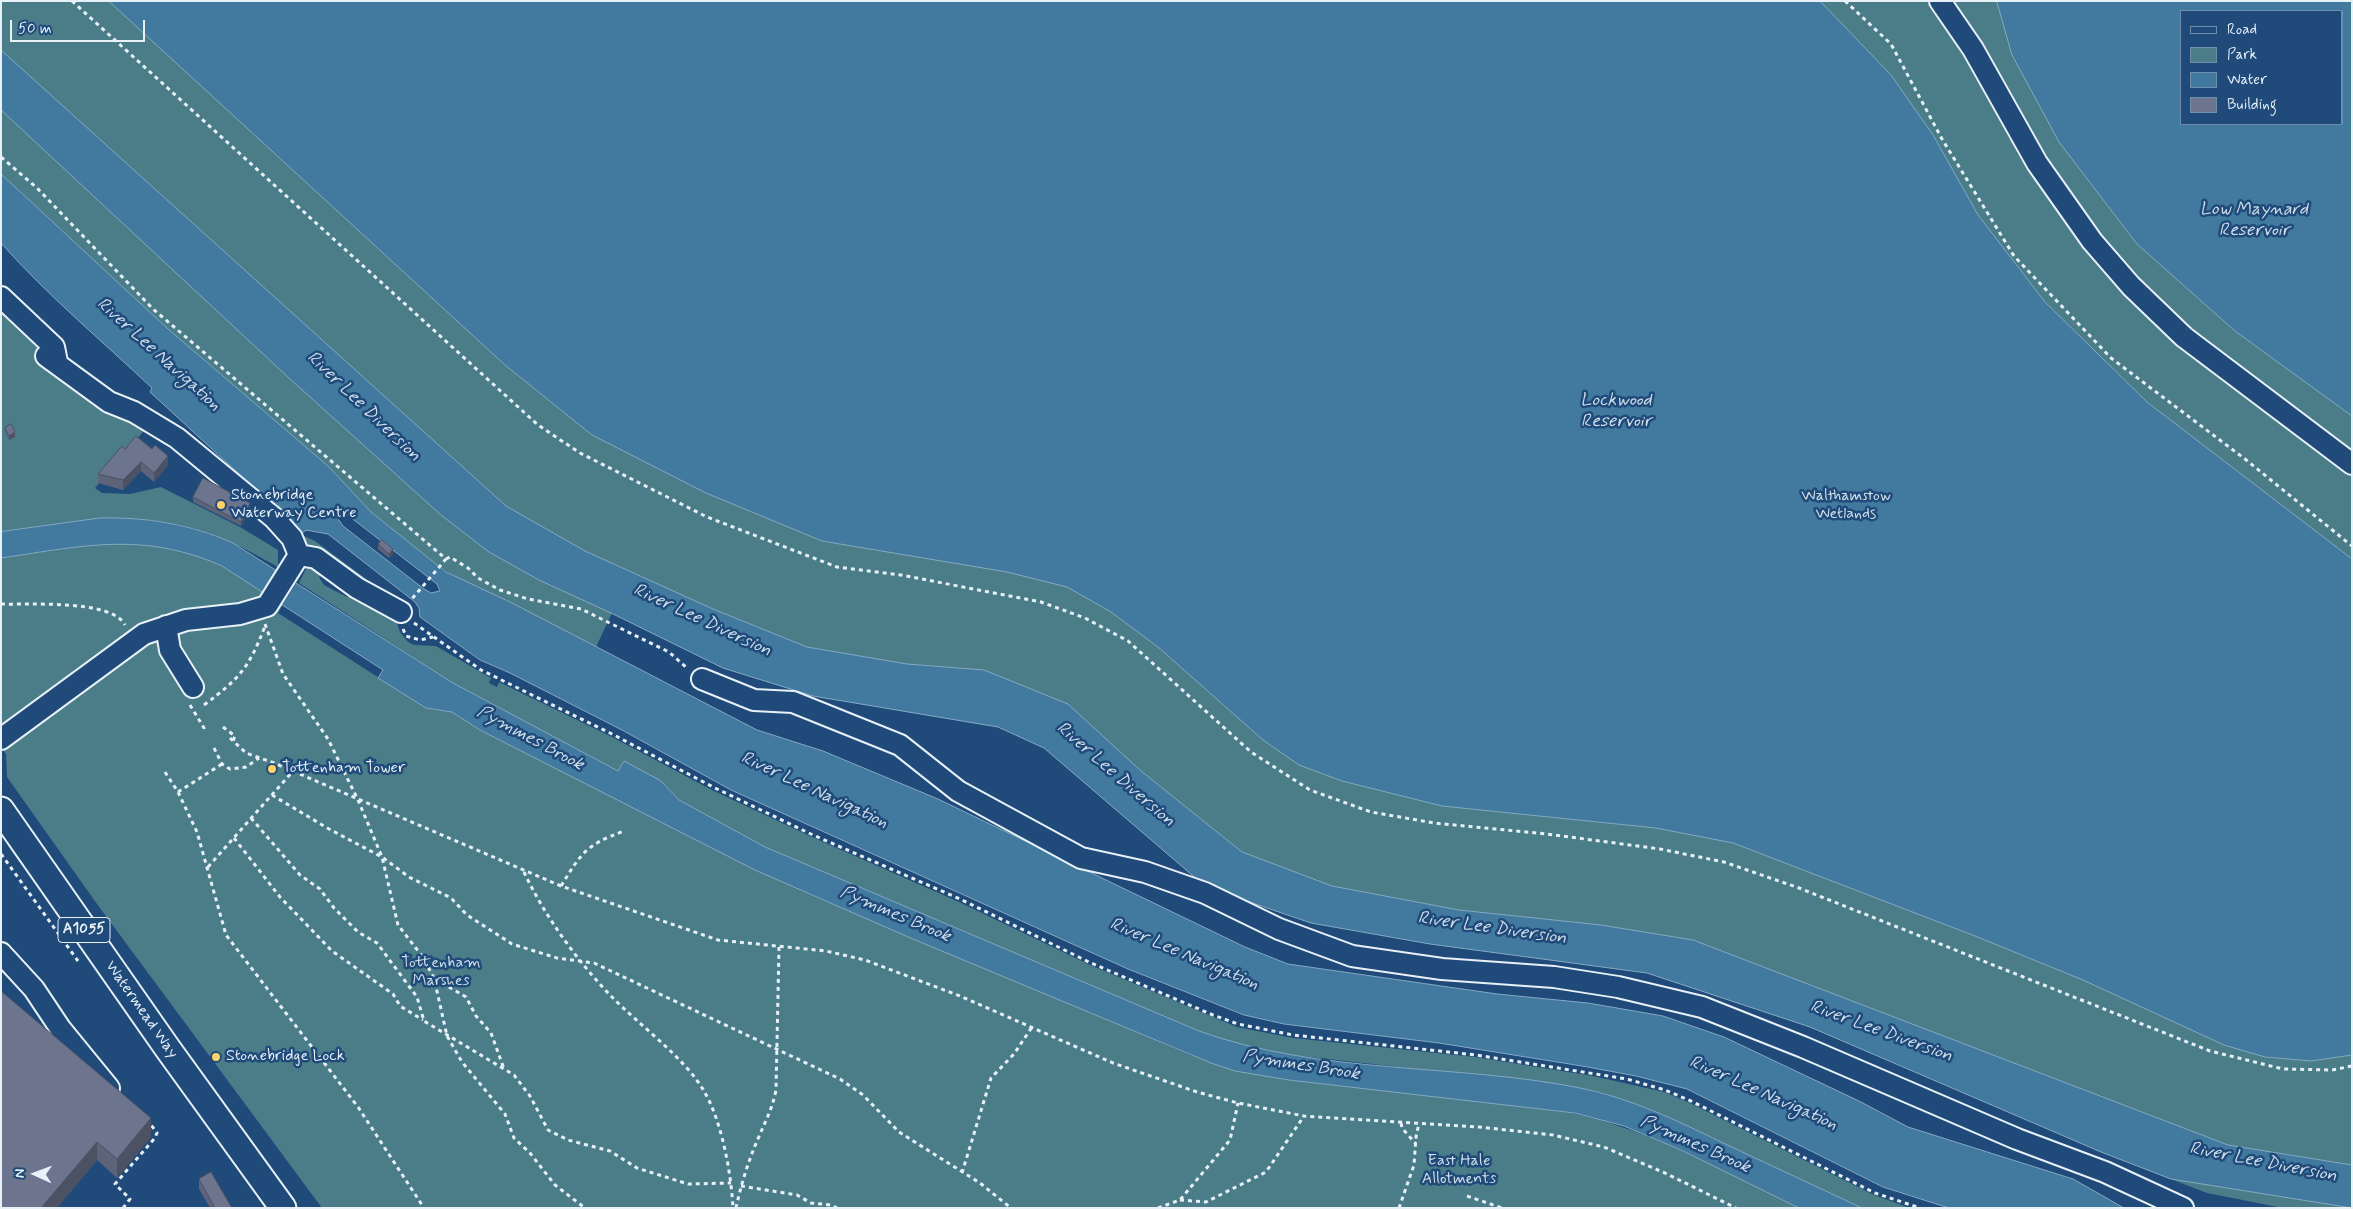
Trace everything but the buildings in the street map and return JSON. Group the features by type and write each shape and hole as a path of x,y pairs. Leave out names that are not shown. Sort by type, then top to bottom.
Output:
{"main road":[{"name":"Watermead Way","path":"1,810 168,1049 283,1208"}],"lane":[{"path":"1940,1 1973,49 2037,163 2092,241 2131,286 2184,337 2352,464"},
{"path":"1,297 54,347 51,359 109,402 134,412 177,438 274,518 292,538 299,555"},
{"path":"1,740 144,634 186,620 266,611 299,555"},
{"path":"299,555 316,558 357,588 404,611"},
{"path":"166,626 170,650 189,694"},
{"path":"702,679 754,700 793,702 900,745 958,790 1081,858 1145,872 1205,894 1279,929 1352,956 1442,969 1554,977 1618,986 1702,1007 1812,1050 2017,1139 2105,1172 2183,1208"},
{"path":"1,954 34,990 103,1083 149,1122"}],"path":[{"path":"72,1 538,425 580,453 707,517 836,567 901,575 1041,602 1085,618 1128,641 1251,752 1310,790 1371,812 1434,823 1547,834 1660,849 1724,862 1799,888 2210,1051 2283,1069 2332,1070 2352,1066"},
{"path":"1845,1 1891,44 1942,139 2014,256 2110,358 2245,459 2352,546"},
{"path":"1,157 37,188 153,309 446,559"},
{"path":"434,636 420,640 406,636 404,611 422,586 450,557 491,586 519,597 581,608 669,652 702,679"},
{"path":"1,604 74,606 104,611 117,616 129,631"},
{"path":"204,705 240,676 250,662 266,611"},
{"path":"266,611 283,674 328,739 358,800 382,856 398,925 422,956 434,978 447,1036 462,1062 505,1114 514,1138 530,1153 555,1185 585,1208"},
{"path":"421,629 434,636 481,670 603,729 715,788 813,835 960,899 1091,963 1213,1015 1238,1024 1293,1035 1476,1055 1627,1079 1664,1090 1691,1101 1875,1193 1920,1208"},
{"path":"189,694 205,733"},
{"path":"223,728 233,733 235,736 231,739 240,749 258,758 293,771 561,886 704,936 744,944 826,951 865,960 930,983 1132,1071 1238,1103 1304,1116 1538,1133 1604,1147 1665,1173 1736,1208"},
{"path":"214,748 222,764 230,769 241,769 252,765 258,758"},
{"path":"178,792 222,764"},
{"path":"208,868 293,771"},
{"path":"165,772 178,792 197,832 208,868 219,916 226,935 358,1107 424,1208"},
{"path":"272,795 329,829 382,856 409,877 451,898 467,916 512,944 557,958 594,963 840,1079 863,1095 899,1132 980,1183 1011,1208"},
{"path":"251,818 300,875 320,889 334,908 358,932 377,943 417,997 424,1021"},
{"path":"561,886 581,854 598,841 624,830"},
{"path":"234,838 280,897 332,951 393,994 400,1006 514,1075 530,1096 548,1130 568,1140 610,1151 637,1168 688,1184 732,1183"},
{"path":"524,871 531,886 579,960 611,996 692,1074 704,1090 714,1112 732,1183 735,1208"},
{"path":"735,1208 757,1141 771,1112 776,1090 779,947"},
{"path":"434,978 466,997 476,1016 491,1033 504,1069"},
{"path":"962,1173 991,1078 1014,1054 1032,1027"},
{"path":"1180,1200 1230,1140 1238,1103"},
{"path":"1158,1208 1180,1200 1206,1202 1266,1172 1304,1116"},
{"path":"123,1208 130,1199 115,1184 154,1139 156,1133 149,1122"},
{"path":"1401,1123 1402,1128 1416,1145"},
{"path":"1399,1208 1412,1173 1419,1123"},
{"path":"741,1186 797,1195 811,1203 837,1208"},
{"path":"1467,1196 1502,1208"}],"green space":[{"name":"Lockwood Reservoir","path":"1,1 2352,1 2352,1208 2283,1208 2207,1193 2101,1152 1810,1027 1647,973 1430,944 1311,923 1206,887 1044,748 998,727 813,696 723,668 612,613 596,647 510,602 455,577 434,563 371,512 328,466 168,329 1,174"},
{"path":"1,306 50,352 39,363 66,385 148,426 95,488 102,493 130,494 161,487 240,527 278,550 278,567 224,539 189,527 162,522 136,519 109,519 1,532"},
{"path":"304,536 315,541 393,599 304,547 302,538"},
{"name":"Tottenham Marshes","path":"102,543 163,547 192,554 221,565 283,604 278,613 426,708 452,712 480,730 807,893 1190,1055 1235,1070 1289,1080 1555,1110 1587,1117 1650,1137 1799,1208 322,1208 97,904 7,777 6,754 3,750 8,745 1,735 1,558"},
{"path":"312,564 321,574 319,577 324,585 347,597 352,594 396,620 400,632 408,642 414,645 436,646 491,678 489,683 497,687 499,682 610,736 714,791 959,902 1090,965 1237,1027 1293,1038 1475,1057 1593,1076 1664,1092 1690,1103 1874,1195 1910,1208 1862,1208 1656,1112 1604,1093 1559,1085 1292,1055 1242,1045 1199,1031 765,847 679,800 661,781 623,762 618,771 453,683 299,583 308,565"}],"water":[{"name":"Lockwood Reservoir","path":"109,1 1820,1 1891,75 1933,135 1978,215 2045,302 2147,402 2352,559 2352,1055 2311,1061 2265,1057 2224,1045 2083,980 1975,936 1733,843 1656,828 1442,806 1342,781 1299,765 1263,740 1158,647 1111,612 1067,587 1007,572 822,541 706,493 592,435 505,365"},
{"name":"Low Maynard Reservoir","path":"1997,1 2352,1 2352,416 2235,331 2137,244 2059,142 2012,55"},
{"name":"River Lee Diversion","path":"1,50 506,506 585,551 713,609 807,647 907,664 984,670 1068,704 1141,771 1242,852 1332,886 1459,910 1601,925 1693,940 2228,1145 2352,1165 2352,1208 2171,1179 2101,1152 1810,1027 1647,973 1430,944 1311,923 1206,887 1044,748 998,727 813,696 723,668 539,580 489,552 441,515 290,379 1,110"},
{"name":"River Lee Navigation","path":"1,174 168,329 328,466 371,512 446,572 510,602 757,730 823,751 938,799 1245,947 1288,964 1497,994 1588,1003 1663,1016 1724,1037 1861,1102 1908,1127 2073,1179 2124,1208 1949,1208 1883,1187 1687,1089 1636,1076 1582,1066 1439,1043 1284,1024 1244,1015 1128,969 731,790 622,730 510,673 480,660 420,617 419,608 415,602 328,534 306,530 301,534 276,512 280,507 264,497 150,392 152,388 56,300 1,243","holes":["341,510 437,584 440,591 431,593 424,589 343,526 334,513"]},
{"name":"Pymmes Brook","path":"100,518 151,520 184,526 233,543 453,683 618,771 624,761 661,781 679,800 765,847 1199,1031 1245,1045 1292,1055 1388,1067 1533,1080 1599,1092 1670,1118 1862,1208 1799,1208 1681,1150 1624,1126 1575,1113 1289,1080 1235,1071 1211,1063 913,939 755,870 480,730 452,712 426,708 378,678 383,670 222,566 193,555 166,548 113,544 59,549 1,558 1,532"}],"pier":[{"path":"278,567 298,580 283,604 263,592"}],"place":[{"name":"Stonebridge Waterway Centre","path":"221,505"},
{"name":"Tottenham Tower","path":"272,769"},
{"name":"Stonebridge Lock","path":"216,1057"}],"park label":[{"name":"Walthamstow Wetlands","path":"1846,506"},
{"name":"East Hale Allotments","path":"1459,1171"}]}
